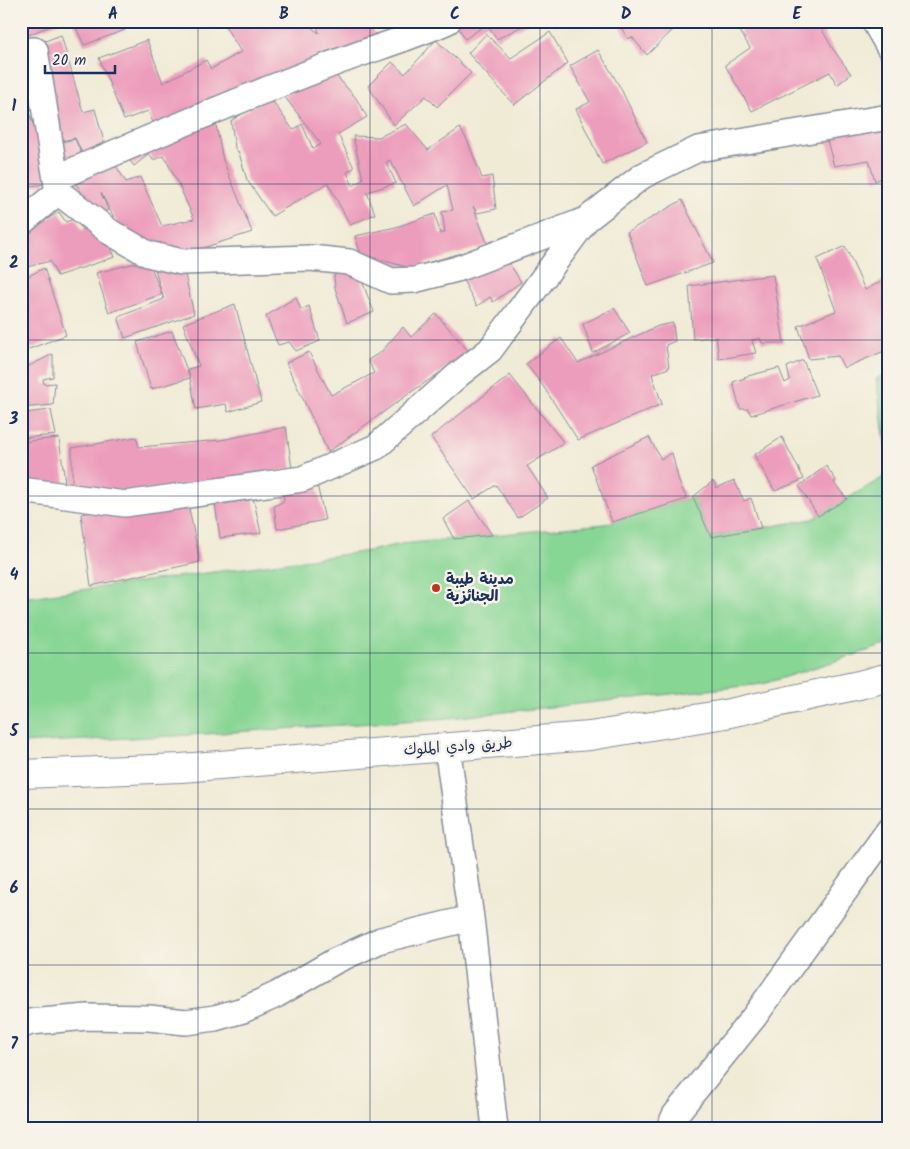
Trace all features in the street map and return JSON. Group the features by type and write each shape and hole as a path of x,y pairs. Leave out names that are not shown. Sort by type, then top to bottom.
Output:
{"street":[{"path":"21,223 57,185 214,111 328,65 424,33 448,21"},
{"path":"874,21 889,47"},
{"path":"21,51 35,50 57,185 110,232 148,254 182,262 310,258 350,262 391,281 414,280 457,269 586,220"},
{"path":"21,490 125,504 302,478 376,447 490,350 586,220 642,176 698,149 889,117"},
{"name":"طريق وادي الملوك","path":"21,774 181,768 590,736 725,714 889,677"},
{"path":"447,746 471,918 495,1128"},
{"path":"677,1124 889,830"},
{"path":"21,1026 30,1022 88,1017 148,1018 186,1022 216,1018 243,1010 276,995 335,961 381,940 471,918"}],"green space":[{"path":"889,373 889,471 876,379"},
{"path":"889,474 889,644 763,684 450,718 174,736 21,743 21,598 369,551 401,544 605,524 693,497 711,537 812,519"}],"building":[{"path":"21,21 62,21 21,38"},
{"path":"73,21 121,21 125,30 84,45"},
{"path":"222,21 303,21 319,33 316,21 366,21 380,42 157,131 148,111 124,120 99,58 147,40 163,83 206,60 211,69 241,52"},
{"path":"458,21 532,21 497,39 487,24 465,39 456,23"},
{"path":"553,21 566,21 556,26"},
{"path":"617,21 674,21 677,26 647,55 632,37 628,39"},
{"path":"770,21 778,21 781,26 800,21 817,21 833,49 851,74 837,85 830,72 752,111 725,65 750,48 740,31"},
{"path":"550,32 568,63 514,105 468,53 486,34 511,58"},
{"path":"61,35 83,112 95,109 106,149 83,155 75,138 52,143 40,43"},
{"path":"436,40 471,73 437,107 426,96 394,125 368,86 392,62 405,74"},
{"path":"598,50 620,87 647,142 602,164 576,109 590,102 570,66"},
{"path":"329,68 356,98 367,117 338,134 354,168 347,172 353,186 363,179 353,136 379,137 406,124 428,150 460,128 468,142 482,178 492,176 496,209 477,213 473,206 488,245 410,268 361,254 355,236 396,227 435,214 440,234 445,232 442,212 453,210 447,185 414,206 390,160 386,162 396,183 367,192 375,214 350,225 328,183 272,216 247,180 239,153 235,148 231,121 269,96 293,130 302,124 313,149 321,144 284,96"},
{"path":"21,71 32,93 21,98"},
{"path":"30,115 43,153 46,184 21,187 21,117"},
{"path":"214,115 223,160 252,232 206,247 175,253 123,235 101,193 108,210 98,215 75,183 113,161 126,182 140,177 162,226 194,219 164,156 153,160 149,154 134,166 124,153"},
{"path":"889,127 889,175 875,181 869,160 834,166 825,133"},
{"path":"75,139 85,162 57,177 52,144"},
{"path":"682,200 713,263 648,286 627,232"},
{"path":"59,212 66,222 76,218 82,230 99,223 115,257 57,276 50,261 27,267 21,271 21,235"},
{"path":"845,246 865,290 889,277 889,349 844,368 838,356 809,359 798,326 836,311 817,259"},
{"path":"502,252 521,282 493,302 490,297 477,306 457,269"},
{"path":"148,260 162,294 109,313 96,273"},
{"path":"182,262 194,314 125,338 118,317 164,299 155,269"},
{"path":"44,268 66,335 21,352 21,280"},
{"path":"358,271 374,312 347,323 335,288 334,275"},
{"path":"773,275 784,343 762,343 760,338 752,340 756,353 719,359 716,337 693,339 689,286"},
{"path":"296,297 301,310 309,306 320,341 296,351 289,342 278,345 266,316"},
{"path":"235,304 261,402 228,412 226,404 196,409 188,369 199,366 183,324"},
{"path":"614,308 630,333 593,353 583,324"},
{"path":"436,314 470,353 414,390 328,452 286,363 309,352 331,395 374,373 368,360 381,352 403,327 411,337"},
{"path":"673,323 675,341 666,345 669,368 652,374 662,404 578,440 543,386 526,364 561,338 578,363 658,326"},
{"path":"172,331 190,378 151,389 137,342"},
{"path":"53,354 53,377 43,379 44,384 55,383 53,405 21,408 21,370"},
{"path":"803,360 817,395 751,415 748,409 740,409 733,382 744,377 779,368 785,383 790,380 787,367"},
{"path":"510,375 564,443 527,466 548,498 518,518 496,485 474,499 431,437"},
{"path":"51,410 56,435 21,438 21,421 25,421 24,413"},
{"path":"286,427 292,469 145,490 105,491 72,485 72,448 136,437 139,447 221,440"},
{"path":"649,437 661,459 672,453 679,482 687,499 612,522 591,465"},
{"path":"782,437 804,479 775,491 754,455"},
{"path":"59,438 65,482 45,486 21,482 21,442"},
{"path":"826,466 836,480 834,483 847,499 818,516 799,486"},
{"path":"316,480 325,520 277,529 274,506 284,501 282,482"},
{"path":"734,480 744,501 751,498 761,528 711,537 693,497 713,481 717,488"},
{"path":"251,488 261,533 220,538 214,496"},
{"path":"187,499 200,562 91,586 81,514"},
{"path":"469,501 492,535 454,539 443,519"}],"place":[{"name":"مدينة طيبة الجنائزية","path":"436,588"}]}
